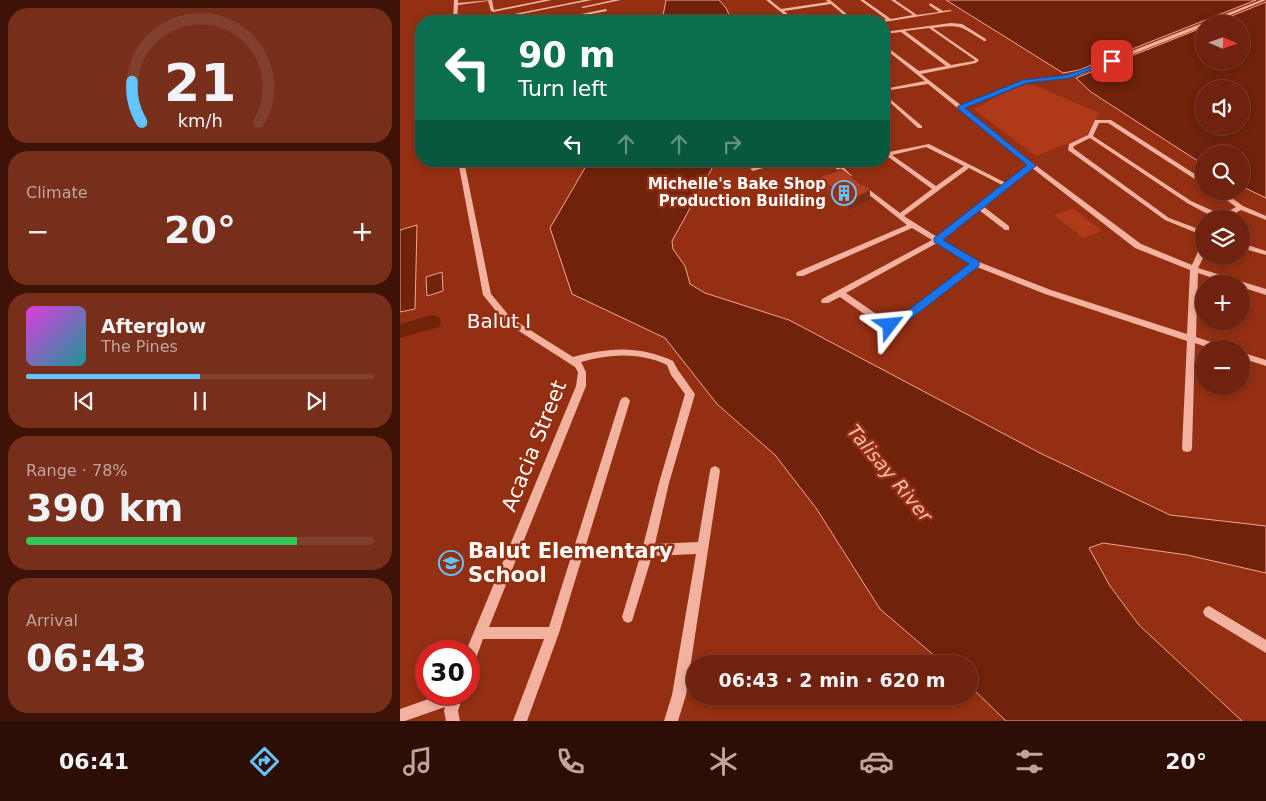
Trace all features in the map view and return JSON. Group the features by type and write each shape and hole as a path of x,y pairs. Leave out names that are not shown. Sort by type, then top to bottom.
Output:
{"street":[{"path":"455,15 456,2 489,0 493,10 550,0"},
{"path":"511,15 590,0"},
{"path":"541,15 619,0"},
{"path":"768,0 787,15"},
{"path":"862,0 883,15"},
{"path":"893,0 916,16"},
{"path":"1227,15 1264,0"},
{"path":"781,10 830,2 846,15"},
{"path":"491,5 501,4"},
{"path":"930,4 942,12"},
{"path":"580,15 606,10"},
{"path":"890,20 950,11"},
{"path":"624,15 628,14"},
{"path":"890,32 928,26 957,24 985,40"},
{"path":"918,73 976,62 977,60 928,26"},
{"path":"961,108 1025,81 1068,77 1078,74 1195,28"},
{"path":"902,31 950,67"},
{"path":"890,51 1032,166 1138,246 1213,275"},
{"path":"890,89 928,82"},
{"path":"890,100 920,127"},
{"path":"1195,177 1109,122 1097,121 1090,136 1071,145 1070,148 1167,219 1195,230"},
{"path":"1090,136 1189,202 1204,210"},
{"path":"890,153 927,145 1006,185"},
{"path":"890,157 936,189"},
{"path":"901,215 968,166"},
{"path":"825,301 937,240 1032,166"},
{"path":"462,167 487,295 508,320 572,361 611,352 639,353 661,358 670,363 674,376 685,384 690,394 628,617"},
{"path":"753,169 760,167"},
{"path":"838,168 912,225 976,264 1048,292 1197,340"},
{"path":"1230,200 1266,218"},
{"path":"1235,210 1241,207"},
{"path":"980,208 1007,228"},
{"path":"800,274 912,225"},
{"path":"1250,248 1266,253"},
{"path":"840,293 883,323 896,324 976,264"},
{"path":"1186,448 1194,269 1196,265"},
{"path":"1250,287 1266,292"},
{"path":"1250,358 1266,363"},
{"name":"Acacia Street","path":"477,640 582,386 582,372 578,365 572,361"},
{"path":"520,721 553,633 625,401"},
{"path":"671,721 679,695 715,471"},
{"path":"648,550 703,548"},
{"path":"1209,612 1266,647"},
{"path":"480,632 553,633"},
{"path":"400,716 429,705"},
{"path":"453,705 451,711 453,721"}],"shaded area":[{"path":"1032,84 1099,113 1086,136 1036,156 973,109 1019,86"},
{"path":"1073,208 1102,231 1083,238 1054,215"}],"water":[{"path":"666,0 719,0 729,15 663,15"},
{"path":"946,0 1256,0 1218,15 1195,15 1195,24 1079,70 1063,73"},
{"path":"1266,2 1266,198 1250,190 1250,145 1195,145 1195,159 1091,92 1076,78 1195,31 1195,70 1250,70 1250,15 1234,15"},
{"name":"Talisay River","path":"586,167 713,167 672,241 673,249 685,266 690,284 705,293 789,320 1040,453 1170,515 1266,526 1266,573 1187,555 1103,543 1089,548 1110,586 1139,625 1242,721 1006,721 978,694 978,655 934,655 880,609 816,508 775,455 717,404 665,338 572,294 550,228"},
{"path":"417,225 415,309 400,312 400,230"},
{"path":"442,272 443,291 427,296 426,277"}],"building":[{"path":"841,169 870,191 848,201 819,177"}],"waterway":[{"path":"400,331 432,322"}],"place":[{"name":"Michelle's Bake Shop Production Building","path":"844,193"},
{"name":"Balut Elementary School","path":"451,563"}],"district":[{"name":"Balut Ⅰ","path":"499,321"}],"route":[{"path":"890,325 896,324 976,264 937,240 1032,166 961,108 1025,81 1068,77 1112,61"}]}
